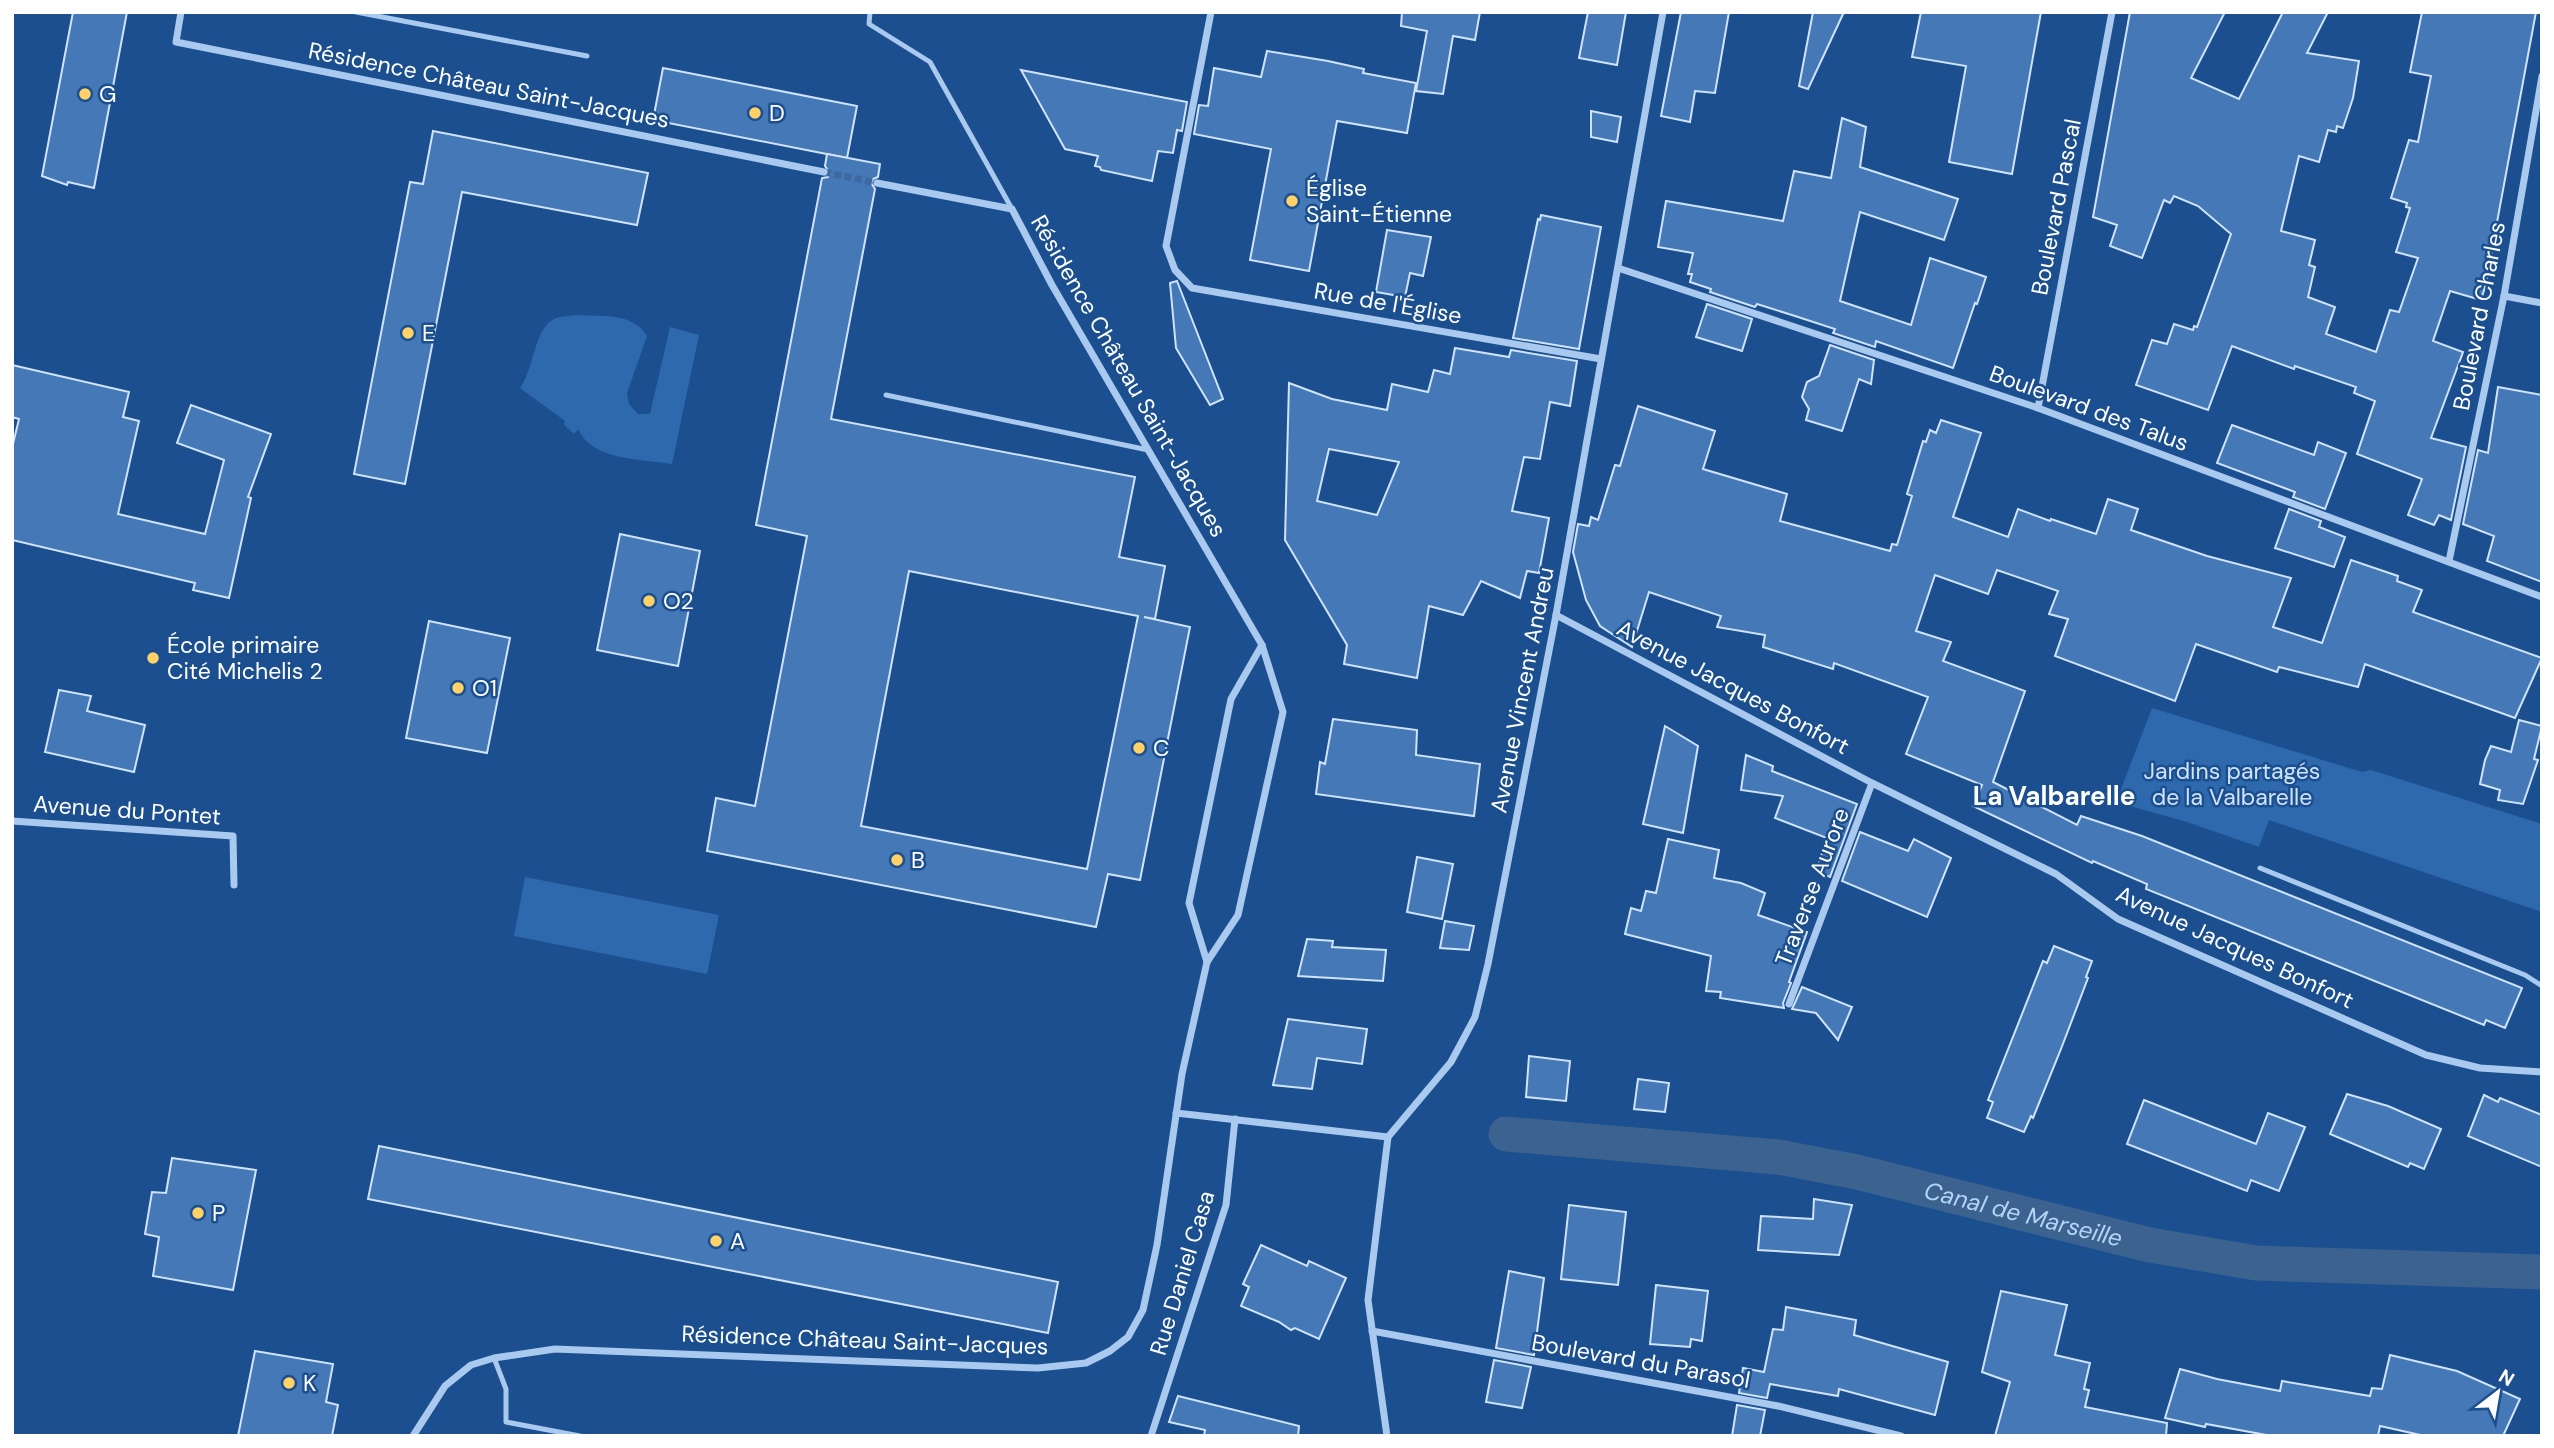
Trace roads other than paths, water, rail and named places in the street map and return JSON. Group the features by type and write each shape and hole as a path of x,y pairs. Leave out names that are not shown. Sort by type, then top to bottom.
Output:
{"street":[{"name":"Résidence Château Saint-Jacques","path":"181,12 176,42 824,172"},
{"name":"Rue de l'Église","path":"1211,12 1166,246 1175,270 1192,288 1601,359"},
{"name":"Avenue Vincent Andreu","path":"1388,1137 1451,1062 1475,1017 1488,964 1556,615 1663,12"},
{"name":"Boulevard Pascal","path":"2038,408 2112,12"},
{"name":"Boulevard Charles","path":"2449,561 2504,296 2542,76"},
{"name":"Résidence Château Saint-Jacques","path":"413,1436 445,1386 471,1365 494,1358 555,1349 1038,1368 1086,1363 1110,1351 1128,1337 1143,1310 1157,1245 1182,1074 1207,962 1238,915 1283,712 1262,645 1052,285 1012,209 877,183"},
{"name":"Boulevard des Talus","path":"1618,268 2038,408 2542,597"},
{"path":"2504,296 2542,303"},
{"name":"Avenue Jacques Bonfort","path":"1556,615 1872,783 2056,874 2118,919 2426,1055 2480,1068 2542,1072"},
{"name":"Résidence Château Saint-Jacques","path":"1207,962 1189,903 1231,699 1262,645"},
{"name":"Traverse Aurore","path":"1789,1004 1872,783"},
{"name":"Avenue du Pontet","path":"12,821 233,836 234,885"},
{"path":"1176,1113 1388,1137 1368,1300 1387,1436"},
{"name":"Rue Daniel Casa","path":"1151,1436 1226,1205 1235,1119"},
{"name":"Boulevard du Parasol","path":"1372,1331 1778,1406 1902,1436"}],"lane":[{"path":"356,12 587,57"},
{"path":"870,12 869,23 930,62 1012,209"},
{"path":"887,395 1148,450"},
{"path":"2260,868 2525,975 2542,986"},
{"path":"494,1358 506,1389 506,1422 580,1436"}],"waterway":[{"name":"Canal de Marseille","path":"1506,1134 1778,1157 1857,1172 2150,1245 2256,1263 2542,1272"}],"tunnel":[{"path":"824,172 877,183"}],"place":[{"name":"G","path":"85,94"},
{"name":"D","path":"755,113"},
{"name":"Église Saint-Étienne","path":"1292,201"},
{"name":"E","path":"408,333"},
{"name":"O2","path":"649,601"},
{"name":"École primaire Cité Michelis 2","path":"153,658"},
{"name":"O1","path":"458,688"},
{"name":"C","path":"1139,748"},
{"name":"B","path":"897,860"},
{"name":"P","path":"198,1213"},
{"name":"A","path":"716,1241"},
{"name":"K","path":"289,1383"}],"district":[{"name":"La Valbarelle","path":"2054,796"}],"park label":[{"name":"Jardins partagés de la Valbarelle","path":"2232,784"}]}
